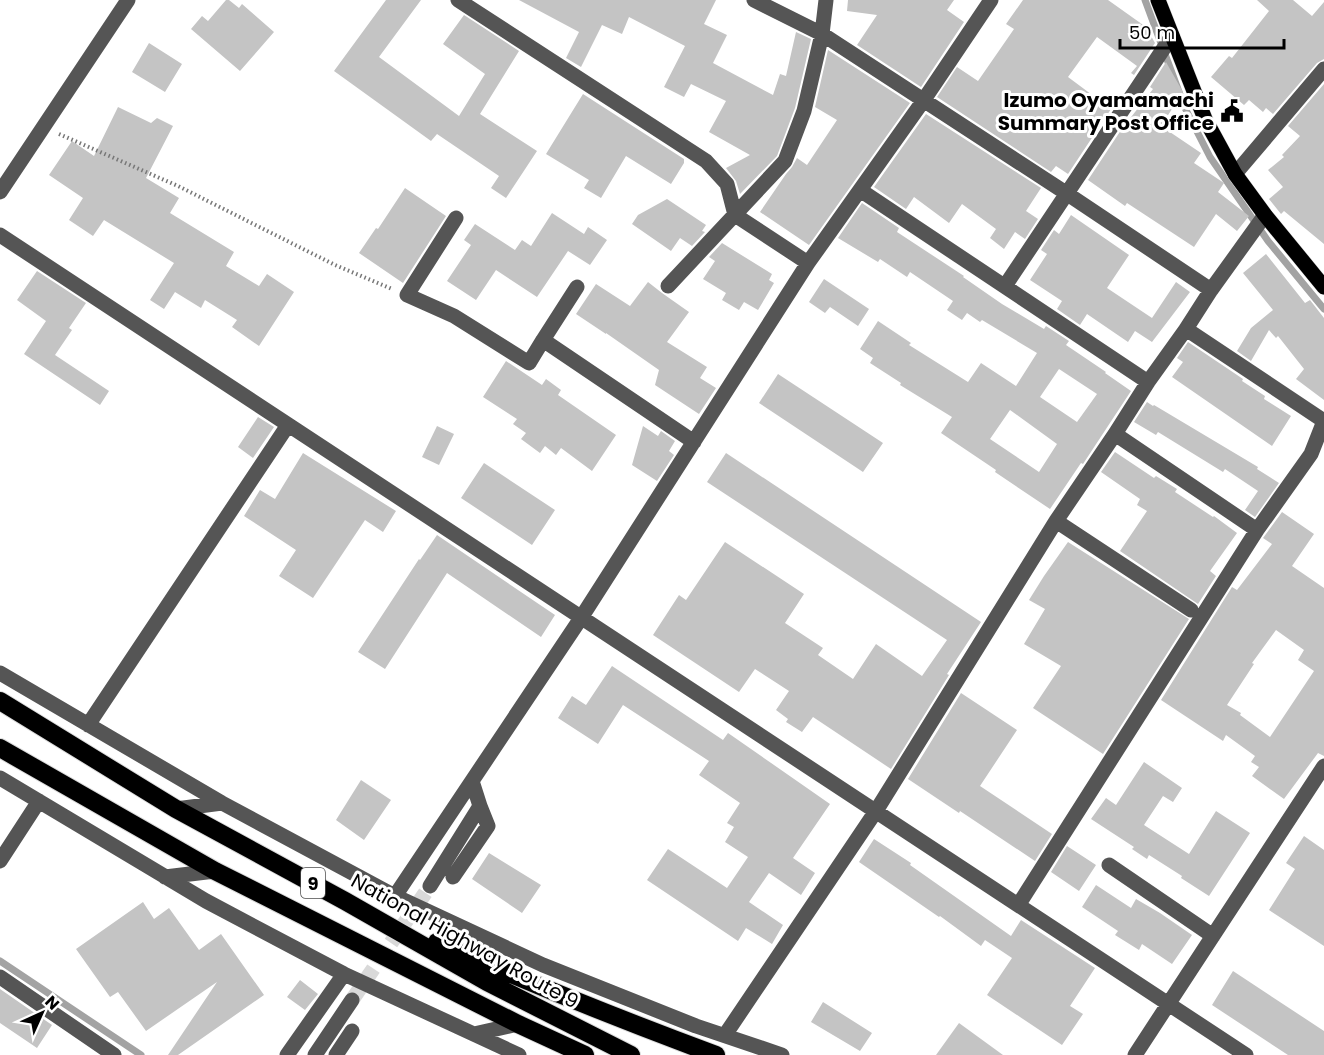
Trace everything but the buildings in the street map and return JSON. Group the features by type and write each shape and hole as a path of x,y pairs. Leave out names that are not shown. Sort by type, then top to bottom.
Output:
{"highway":[{"name":"National Highway Route 9","path":"0,701 176,809 487,982 631,1055"},
{"name":"9","path":"0,748 215,871 518,1024 585,1055"},
{"name":"9","path":"345,901 519,979 716,1055"}],"main road":[{"path":"1158,0 1205,119 1235,174 1265,215 1324,287"}],"street":[{"path":"0,192 128,0"},
{"path":"754,0 822,34 924,99 1210,290"},
{"path":"668,286 785,161 804,111 822,34 826,0"},
{"path":"395,896 581,618 808,263 991,0"},
{"path":"463,2 706,161 727,184 735,215 808,263"},
{"path":"1005,286 1172,36"},
{"path":"1235,174 1324,69"},
{"path":"860,190 1148,382"},
{"path":"725,1035 876,811 1056,521 1210,290 1265,215"},
{"path":"456,218 407,295 454,316 529,363 577,286"},
{"path":"0,236 1246,1055"},
{"path":"1018,904 1257,530 1311,454 1324,421 1186,329"},
{"path":"543,340 694,442"},
{"path":"88,725 288,426"},
{"path":"1115,434 1257,530"},
{"path":"1056,521 1191,610"},
{"path":"0,673 222,803 395,896 543,964 696,1026 782,1055"},
{"path":"1134,1055 1324,766"},
{"path":"0,778 206,901 344,974 519,1055"},
{"path":"453,877 488,826 472,781"},
{"path":"0,861 39,801"},
{"path":"176,809 222,803"},
{"path":"430,886 480,806"},
{"path":"1109,865 1213,936"},
{"path":"165,877 215,871"},
{"path":"287,1055 344,974"},
{"path":"0,977 114,1055"},
{"path":"315,1055 352,1000"},
{"path":"474,1034 518,1024"},
{"path":"336,1055 352,1031"}],"path":[{"path":"43,127 177,186 334,265 407,295"}],"waterway":[{"path":"1145,0 1185,108 1210,157 1268,241 1324,309"},
{"path":"0,961 141,1055"}],"tunnel":[{"path":"352,1000 430,886"}],"place":[{"name":"Izumo Oyamamachi Summary Post Office","path":"1232,111"}]}
